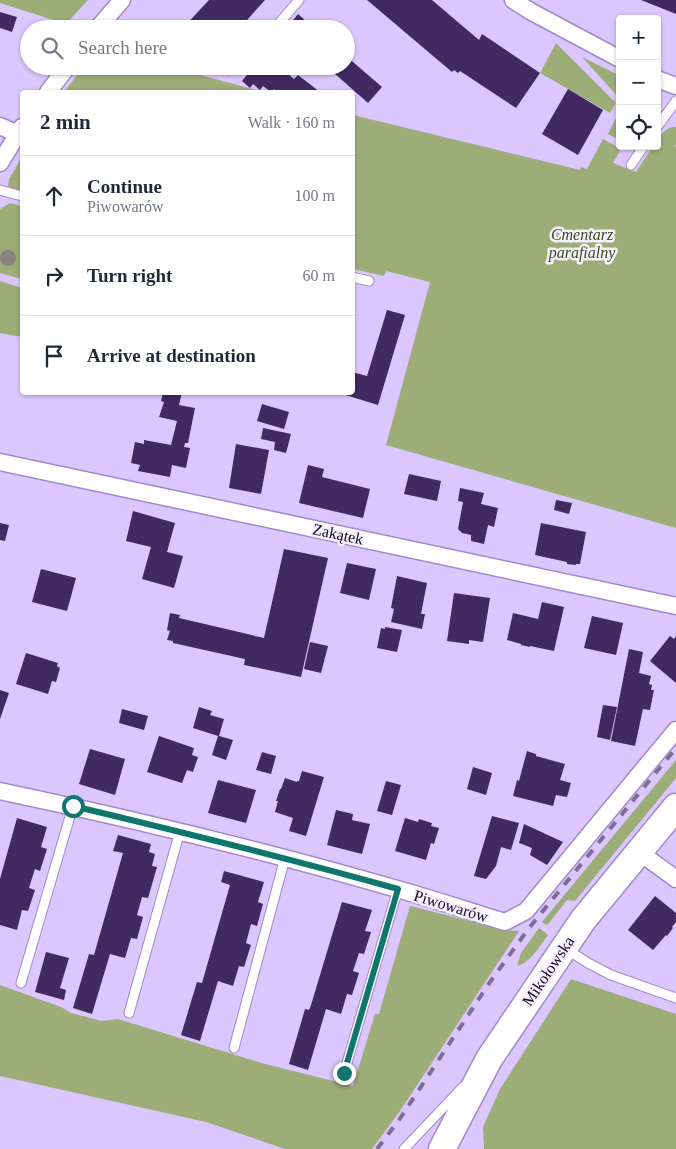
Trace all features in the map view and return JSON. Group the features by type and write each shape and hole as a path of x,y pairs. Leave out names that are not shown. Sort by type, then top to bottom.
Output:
{"main road":[{"name":"Mikołowska","path":"446,1148 489,1059 584,920 676,807"}],"street":[{"path":"105,20 122,0"},
{"path":"512,0 616,57"},
{"path":"50,90 61,75"},
{"path":"661,80 676,86"},
{"path":"0,126 20,131 0,163"},
{"name":"Zakątek","path":"0,462 676,606"},
{"name":"Piwowarów","path":"0,791 180,831 285,858 398,889 505,922 526,912 676,730"},
{"path":"639,852 676,879"}],"lane":[{"path":"282,20 299,0"},
{"path":"661,122 676,101 676,86"},
{"path":"631,165 641,150"},
{"path":"0,190 20,195"},
{"path":"355,278 369,281"},
{"path":"21,983 73,806"},
{"path":"130,1013 180,831"},
{"path":"234,1048 285,858"},
{"path":"344,1073 398,889"},
{"path":"564,948 588,964 611,975 676,998"},
{"path":"404,1149 489,1059"}],"green space":[{"path":"0,0 88,0 70,20 53,20 0,3"},
{"path":"556,43 616,103 610,113 540,73"},
{"path":"582,57 616,74 616,95"},
{"path":"77,75 200,75 256,90 66,90"},
{"name":"Cmentarz parafialny","path":"355,115 580,170 581,167 587,169 603,139 616,146 616,150 620,150 613,163 636,172 650,150 661,150 661,135 663,133 670,128 676,127 676,528 386,445 430,282 386,271 384,276 355,269"},
{"path":"616,118 616,138 608,134"},
{"path":"20,160 20,191 8,186 9,179"},
{"path":"10,203 20,206 20,278 0,273 0,209"},
{"path":"0,281 20,287 20,337 0,333"},
{"path":"676,760 676,778 575,901 567,900 549,923 546,925 542,922"},
{"path":"410,906 506,930 519,931 400,1111 372,1149 285,1149 206,1122 0,1076 0,985 61,1007 71,1013 102,1021 118,1019 265,1064 353,1086 375,1014 379,1014"},
{"path":"539,928 548,935 530,958 517,966 521,953"},
{"path":"571,979 676,1014 676,1149 484,1149 483,1127 500,1089"}],"building":[{"path":"209,0 265,0 247,20 190,20"},
{"path":"367,0 432,0 479,40 482,34 540,73 516,108 460,71 458,73 454,70 452,72"},
{"path":"641,0 676,0 676,14"},
{"path":"0,12 17,17 12,32 0,28"},
{"path":"298,14 305,20 293,20"},
{"path":"355,64 382,87 368,103 336,75 355,75"},
{"path":"247,75 289,75 294,79 298,75 317,90 268,90 263,86 260,90 253,84 250,88 242,81"},
{"path":"568,89 603,110 578,155 542,134"},
{"path":"387,310 405,315 378,405 346,395 355,395 355,373 367,376"},
{"path":"162,395 181,395 179,405 195,408 188,443 185,443 184,447 190,448 186,468 172,465 170,477 138,471 140,465 131,463 135,442 144,444 144,440 171,445 177,421 159,417 164,402 161,401"},
{"path":"262,404 289,412 284,429 257,421"},
{"path":"263,428 291,434 286,453 274,450 275,442 261,439"},
{"path":"236,444 269,450 261,494 229,488"},
{"path":"308,465 324,469 322,477 370,489 363,518 299,503"},
{"path":"409,474 441,481 437,501 404,494"},
{"path":"460,488 484,493 481,504 498,508 494,527 488,525 484,544 471,541 471,535 462,533 458,529 463,502 458,501"},
{"path":"556,500 572,503 569,514 554,510"},
{"path":"133,511 175,523 167,552 183,556 174,588 142,579 151,547 126,541"},
{"path":"0,523 9,525 5,541 0,540"},
{"path":"541,523 586,532 580,564 567,564 567,562 535,555"},
{"path":"284,549 328,558 301,677 244,665 245,659 167,640 170,631 167,630 170,613 180,615 179,618 264,638"},
{"path":"347,563 376,569 369,600 340,593"},
{"path":"41,569 76,578 67,611 32,602"},
{"path":"397,576 427,583 421,614 425,614 422,629 391,622 394,609 391,608"},
{"path":"454,593 490,598 483,642 469,640 469,644 447,641"},
{"path":"542,602 564,607 554,651 521,645 507,640 513,613 538,619"},
{"path":"592,616 623,623 616,655 584,648"},
{"path":"385,627 402,630 397,652 377,648 381,628 385,629"},
{"path":"670,636 674,639 676,636 676,683 650,661"},
{"path":"310,642 328,646 321,673 304,669"},
{"path":"629,649 643,652 639,673 651,676 649,684 652,685 651,690 654,690 650,710 643,709 635,746 611,741"},
{"path":"26,653 58,663 57,666 60,668 56,682 52,681 48,694 16,684"},
{"path":"0,690 9,693 0,719"},
{"path":"603,705 617,707 610,740 597,737"},
{"path":"199,707 212,711 210,715 224,719 219,736 233,740 226,760 212,755 218,736 193,728"},
{"path":"122,709 148,716 144,730 119,723"},
{"path":"159,736 194,748 192,755 198,757 193,772 187,770 182,783 147,772"},
{"path":"90,749 125,759 115,795 79,784"},
{"path":"527,751 536,754 536,756 565,764 560,780 571,783 567,797 556,795 553,806 513,796"},
{"path":"262,752 276,756 271,774 256,770"},
{"path":"473,767 492,773 486,795 467,789"},
{"path":"302,771 324,777 306,836 289,831 293,818 275,812 278,801 276,801 285,778 297,782"},
{"path":"218,780 256,790 246,823 208,813"},
{"path":"386,781 401,785 392,815 377,811"},
{"path":"336,810 353,814 352,820 370,824 362,854 327,845"},
{"path":"492,816 519,823 511,850 501,847 496,866 486,879 474,876"},
{"path":"17,818 47,827 41,847 47,849 40,871 35,869 29,888 35,890 28,911 22,910 17,930 0,925 0,879"},
{"path":"405,818 418,822 419,819 432,823 431,826 439,828 434,844 431,843 426,860 395,851"},
{"path":"524,824 563,842 547,865 530,855 532,848 519,843"},
{"path":"118,835 151,844 149,852 155,854 152,866 157,867 148,898 142,897 137,915 143,917 137,939 131,938 125,958 110,954 92,1014 73,1008 89,954 94,955 123,853 113,851"},
{"path":"224,871 264,882 258,902 263,904 257,926 251,924 246,943 251,945 244,967 239,966 233,986 218,981 200,1041 181,1035 197,982 202,983 230,885 221,882"},
{"path":"655,896 676,913 676,922 667,936 653,950 628,930"},
{"path":"342,902 372,910 365,931 371,932 364,954 359,953 353,971 359,973 352,995 347,994 341,1014 326,1009 308,1070 289,1064 305,1009 309,1010 311,1005"},
{"path":"46,952 69,958 60,988 66,990 64,1000 35,992"}],"railway":[{"path":"377,1149 399,1120 490,982 529,928 676,748"}],"route":[{"path":"73,806 180,831 398,889 344,1073"}]}
